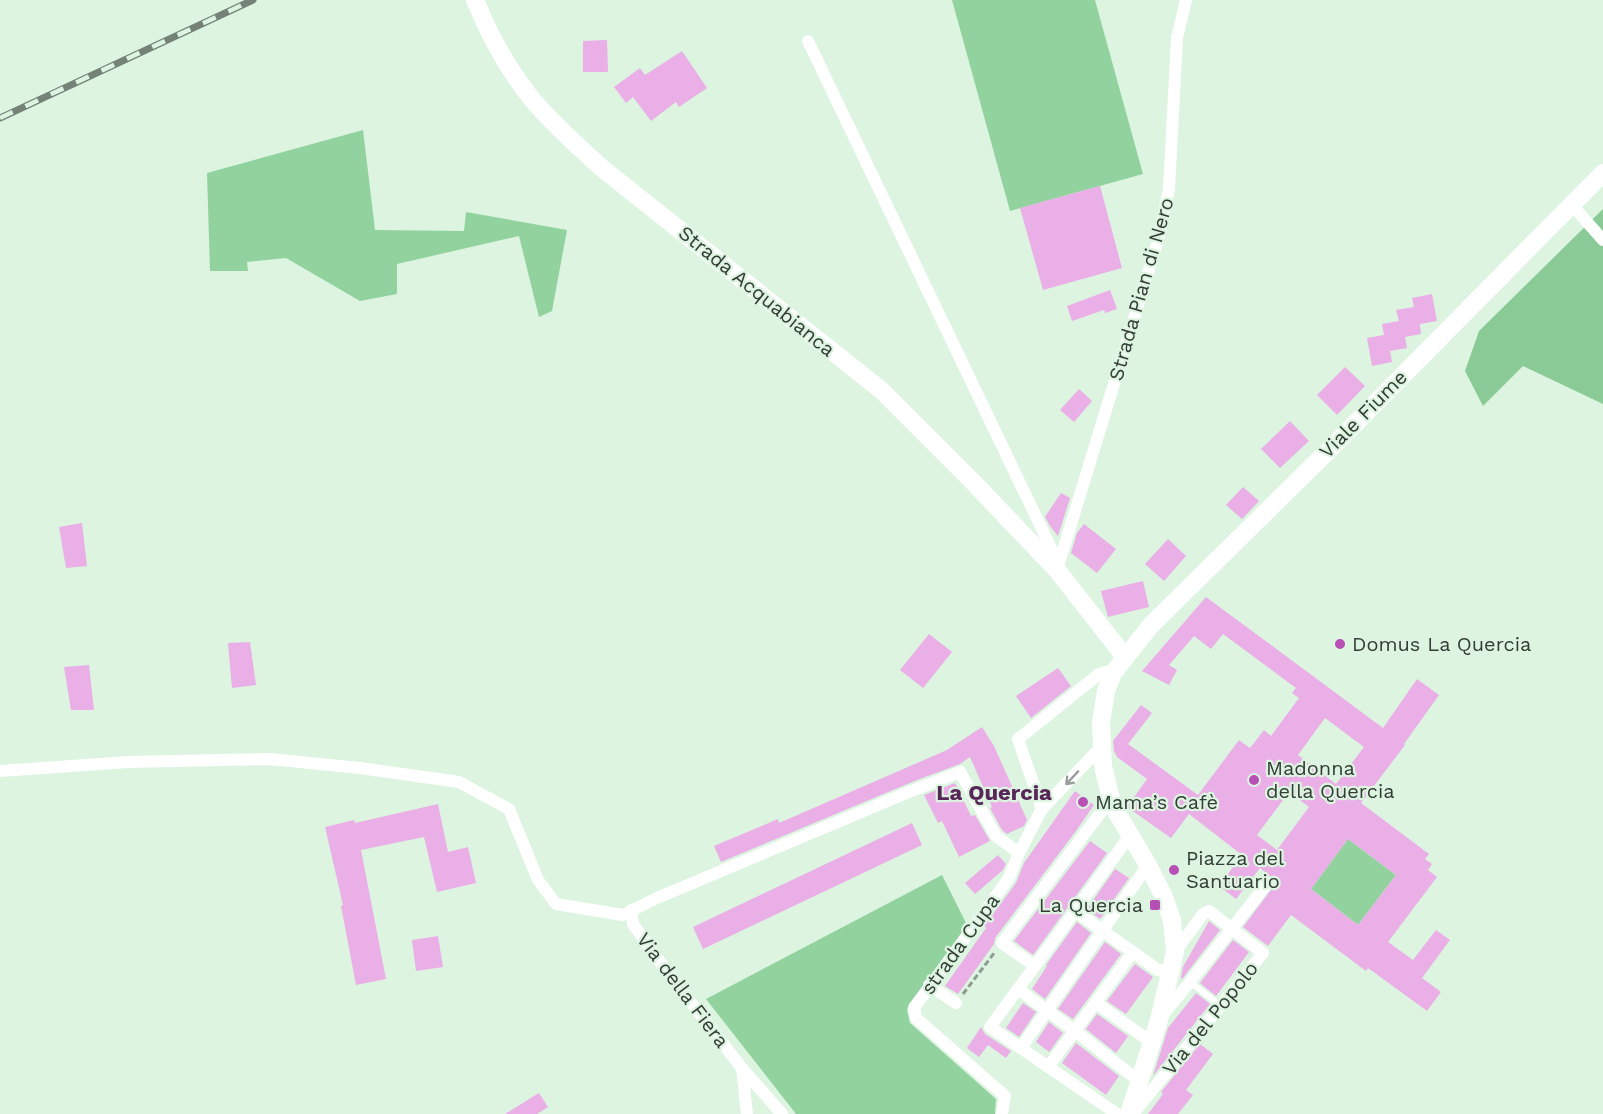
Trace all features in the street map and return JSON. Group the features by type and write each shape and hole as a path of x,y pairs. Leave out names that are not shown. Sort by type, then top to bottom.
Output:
{"main road":[{"name":"Strada Acquabianca","path":"475,0 486,28 509,68 537,104 568,137 603,169 880,390 974,483 1056,570 1121,663"},
{"name":"Viale Fiume","path":"1131,1114 1138,1084 1159,1020 1175,952 1172,920 1164,897 1111,799 1103,766 1101,723 1106,691 1113,673 1152,624 1603,173"}],"street":[{"name":"Strada Pian di Nero","path":"1056,570 1160,230 1169,189 1177,38 1186,0"},
{"name":"Strada Acquabianca","path":"808,40 1053,552 1056,570"},
{"path":"1571,204 1603,240"},
{"path":"1042,809 1018,739 1099,674 1121,663"},
{"name":"strada Cupa","path":"1002,1114 1005,1096 916,1018 914,1008 1009,878 1042,809 1102,746"},
{"path":"0,771 128,762 269,759 360,768 459,782 509,809 538,880 556,904 622,915 657,898 960,772 996,836 1019,853"},
{"path":"1035,966 1002,943 1111,799"},
{"path":"1117,1114 990,1028 1131,834"},
{"path":"1021,1048 1148,865"},
{"path":"1159,1020 1266,885"},
{"name":"Via della Fiera","path":"631,910 633,924 660,962 741,1067 782,1114"},
{"path":"1075,911 1158,970 1171,972"},
{"path":"1175,952 1203,914 1209,911 1233,929"},
{"name":"Via del Popolo","path":"1131,1114 1263,953 1233,929"},
{"path":"1048,1067 1132,952"},
{"path":"929,985 956,1003"},
{"path":"1018,989 1075,1031 1138,1084"},
{"path":"1096,1003 1151,1042"},
{"name":"Via della Fiera","path":"741,1067 747,1114"}],"lane":[{"path":"1190,982 1221,1006"}],"path":[{"path":"956,1003 1002,943"}],"green space":[{"path":"952,0 1095,0 1143,174 1010,211"},
{"path":"363,130 375,230 464,231 466,212 567,230 552,311 539,317 519,236 397,264 397,294 360,301 286,258 247,262 248,271 210,271 207,173"},
{"path":"1603,209 1603,404 1523,366 1483,406 1465,371 1479,331"},
{"path":"1348,839 1396,875 1358,925 1311,889"},
{"path":"942,875 968,927 909,1004 907,1010 910,1023 996,1099 995,1114 796,1114 706,999"}],"building":[{"path":"607,40 608,72 583,72 583,41"},
{"path":"682,51 707,88 679,107 676,102 651,121 633,97 626,103 614,87 640,68 645,75"},
{"path":"1100,186 1122,268 1043,290 1020,208"},
{"path":"1110,290 1117,309 1105,313 1104,310 1072,321 1067,306"},
{"path":"1432,294 1437,321 1420,324 1421,334 1405,337 1407,348 1390,351 1392,362 1372,366 1367,338 1384,335 1382,324 1399,321 1396,310 1414,307 1412,298"},
{"path":"1345,367 1365,386 1337,415 1317,395"},
{"path":"1079,389 1092,401 1074,422 1060,410"},
{"path":"1290,421 1309,441 1280,468 1261,449"},
{"path":"1243,487 1259,501 1242,519 1226,505"},
{"path":"1061,493 1070,498 1058,536 1045,517"},
{"path":"82,523 87,566 66,568 59,527"},
{"path":"1084,524 1116,549 1097,573 1071,553 1077,533"},
{"path":"1168,539 1186,556 1164,581 1145,564"},
{"path":"1143,581 1149,607 1108,617 1101,591"},
{"path":"1206,597 1383,728 1417,679 1439,695 1361,803 1429,854 1425,859 1432,864 1428,870 1437,877 1388,942 1413,960 1436,930 1450,940 1422,978 1441,992 1427,1011 1368,968 1366,971 1291,915 1268,946 1243,927 1277,882 1260,868 1236,899 1219,886 1242,855 1189,814 1171,838 1127,807 1147,779 1117,757 1113,741 1141,705 1152,713 1128,744 1198,795 1239,740 1250,748 1264,730 1271,736 1299,698 1292,693 1296,688 1223,634 1211,649 1194,636 1169,665 1177,670 1169,685 1142,671","holes":["1325,718 1364,747 1336,784 1298,755","1289,792 1309,807 1277,850 1257,835","1348,839 1396,875 1358,925 1311,889"]},
{"path":"929,634 952,652 923,688 900,670"},
{"path":"250,642 256,685 232,688 228,643"},
{"path":"89,665 94,710 71,710 64,667"},
{"path":"1058,668 1071,686 1031,718 1016,696"},
{"path":"982,727 994,746 1027,820 1024,826 1007,834 1002,830 990,808 992,807 970,757 960,764 721,862 714,846 778,819 779,823 947,750"},
{"path":"955,783 971,816 975,815 990,841 959,857 942,821 938,823 924,795"},
{"path":"1075,791 1094,805 995,938 994,944 958,994 945,986 986,928 984,926 1016,883 1024,863"},
{"path":"438,804 448,852 468,847 476,883 437,892 424,837 361,850 386,979 356,985 341,906 343,905 325,827 354,820 355,823"},
{"path":"912,823 922,845 703,949 693,927"},
{"path":"1090,841 1107,853 1033,955 1014,941"},
{"path":"998,855 1006,864 1003,870 975,894 965,883"},
{"path":"1115,869 1129,878 1100,919 1087,909"},
{"path":"1209,921 1220,930 1182,979 1183,967"},
{"path":"1077,922 1091,933 1045,999 1032,989"},
{"path":"438,936 443,967 416,971 412,940"},
{"path":"1233,940 1249,952 1216,996 1200,983"},
{"path":"1105,942 1121,954 1073,1019 1058,1009"},
{"path":"1135,964 1153,977 1126,1014 1107,1001"},
{"path":"1196,993 1210,1004 1153,1076 1168,1028"},
{"path":"1023,1003 1036,1012 1019,1037 1006,1028"},
{"path":"1097,1014 1128,1036 1116,1053 1086,1029"},
{"path":"1049,1022 1063,1033 1049,1052 1036,1042"},
{"path":"981,1027 985,1034 1011,1051 1006,1058 988,1045 979,1057 967,1048"},
{"path":"1076,1043 1119,1076 1106,1095 1062,1063"},
{"path":"1200,1044 1213,1054 1186,1090 1193,1095 1178,1114 1148,1114 1163,1094 1161,1092"},
{"path":"539,1093 548,1107 537,1114 505,1114"}],"railway":[{"path":"0,118 253,0"}],"place":[{"name":"Domus La Quercia","path":"1340,644"},
{"name":"Madonna della Quercia","path":"1254,780"},
{"name":"Mama’s Cafè","path":"1083,802"},
{"name":"Piazza del Santuario","path":"1174,870"},
{"name":"La Quercia","path":"1155,905"}],"district":[{"name":"La Quercia","path":"994,792"}]}
